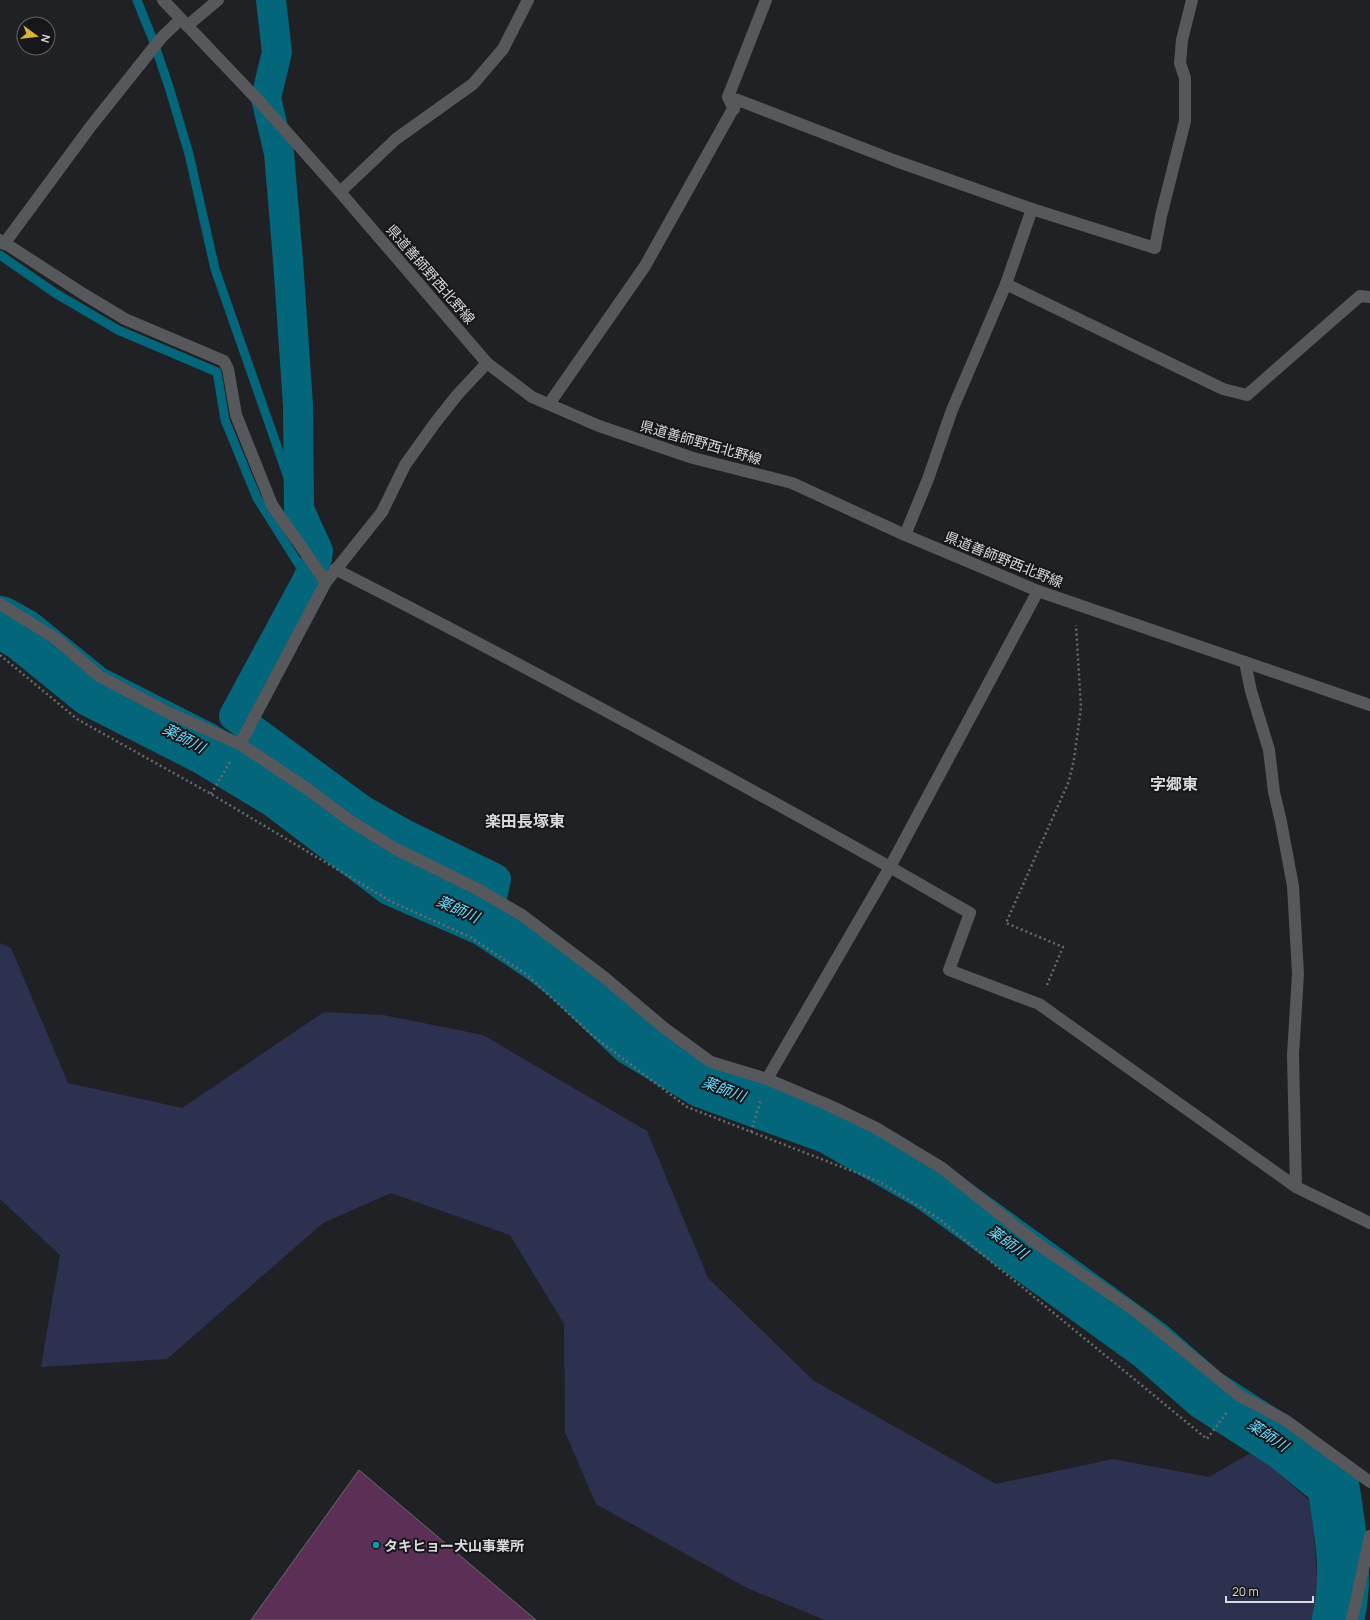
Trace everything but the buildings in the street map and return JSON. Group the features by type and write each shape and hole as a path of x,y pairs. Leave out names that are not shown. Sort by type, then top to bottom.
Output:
{"street":[{"name":"県道善師野西北野線","path":"163,0 259,101 281,128 340,192 487,363 532,397 599,426 693,458 792,483 905,535 1038,590 1370,705"},
{"path":"218,0 162,37 91,126 2,242 125,319 224,360 228,369 236,415 272,505 326,582"},
{"path":"340,192 396,140 473,84 503,49 528,0"},
{"path":"734,108 728,97 766,0"},
{"path":"549,404 645,266 738,100 896,161 1032,209 1155,248 1160,216 1185,121 1185,78 1180,63 1182,40 1192,0"},
{"path":"905,535 928,479 952,410 1006,284 1032,209"},
{"path":"1006,284 1223,389 1247,395 1360,296 1370,297"},
{"path":"240,744 326,582 382,512 405,465 435,423 458,394 487,363"},
{"path":"335,569 634,726 890,867 970,914 948,970 1039,1004 1296,1187 1370,1223"},
{"path":"766,1079 890,867 1038,590"},
{"path":"0,604 55,638 99,676 170,713 240,744 306,788 349,820 394,848 479,890 522,915 604,978 663,1027 711,1062 766,1079 826,1104 876,1128 942,1168 1035,1242 1137,1312 1240,1396 1285,1420 1370,1482"},
{"path":"1245,662 1251,691 1269,750 1274,792 1293,886 1298,974 1293,1055 1296,1187"},
{"path":"1352,1620 1370,1536"}],"path":[{"path":"1039,1004 1063,947 1006,923 1069,781 1074,759 1081,708 1075,619 1078,604"},
{"path":"0,655 77,719 211,794 392,902 470,937 526,974 593,1036 687,1107 878,1181 938,1218 1207,1439 1240,1396"},
{"path":"211,794 240,744"},
{"path":"751,1132 766,1079"}],"shaded area":[{"path":"0,943 11,948 68,1083 182,1108 324,1012 383,1015 483,1035 647,1131 708,1278 814,1381 996,1484 1113,1459 1209,1477 1254,1451 1312,1503 1318,1594 1313,1620 825,1620 747,1588 596,1504 565,1432 564,1324 510,1235 391,1193 323,1223 167,1359 41,1367 60,1255 0,1199"}],"waterway":[{"path":"137,0 153,40 169,87 189,154 215,269 299,509"},
{"path":"271,0 277,52 266,98 279,153 288,260 298,405 299,509 318,551 317,558 307,581 234,716 362,810 404,834 496,879 487,921"},
{"path":"0,255 55,293 118,330 217,372 225,420 257,498 303,571 307,581"},
{"name":"薬師川","path":"0,622 23,635 92,691 204,748 279,793 395,881 487,921 544,959 567,977 633,1040 703,1082 830,1128 929,1185 1150,1345 1206,1394 1284,1444 1333,1484 1341,1535 1343,1569 1343,1586 1338,1620"}],"place":[{"name":"タキヒョー犬山事業所","path":"376,1545"}],"district":[{"name":"字郷東","path":"1174,784"},
{"name":"楽田長塚東","path":"525,821"}]}
